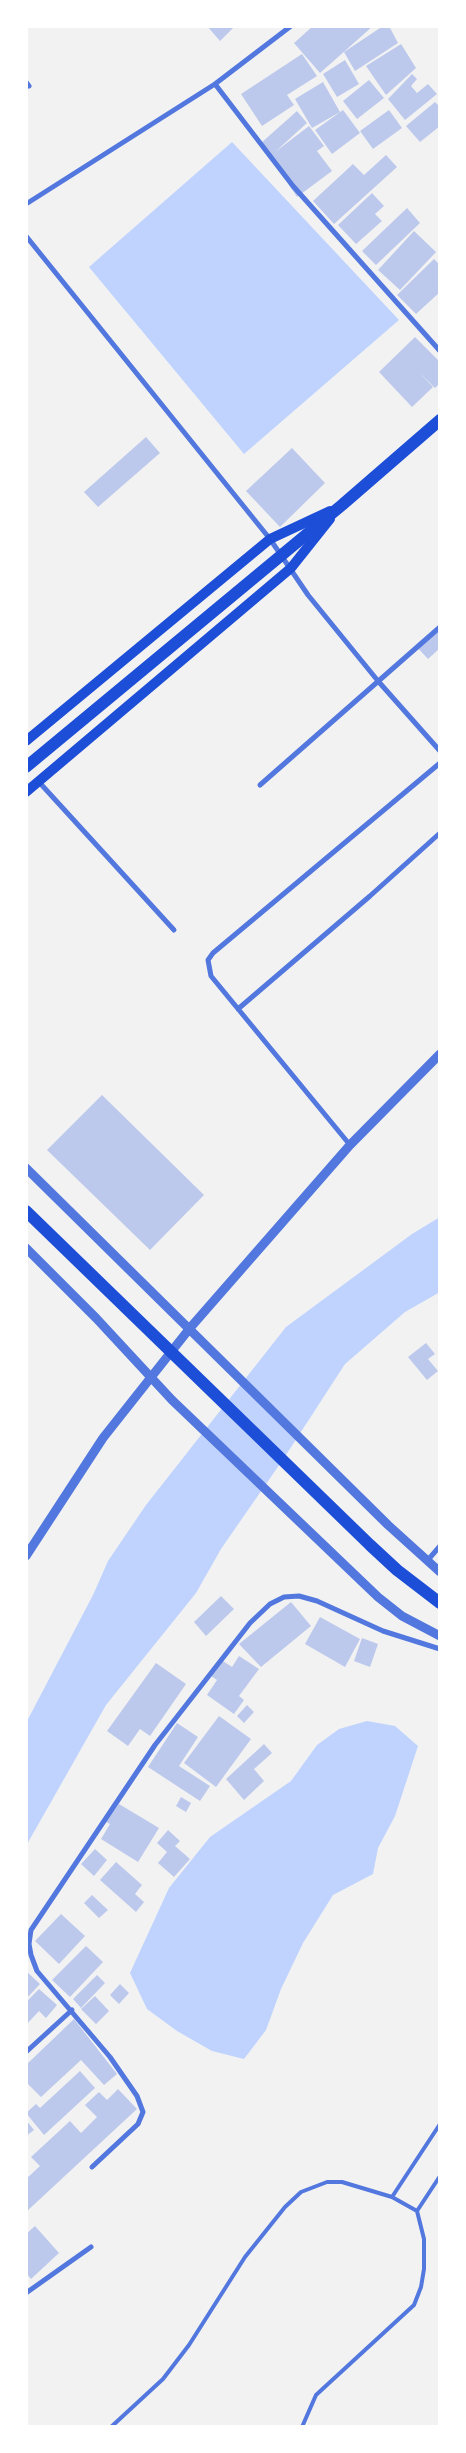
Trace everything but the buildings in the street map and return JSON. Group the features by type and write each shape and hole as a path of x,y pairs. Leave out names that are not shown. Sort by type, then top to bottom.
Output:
{"main road":[{"path":"26,767 342,505 440,420"},
{"path":"26,741 270,539 342,505"},
{"path":"26,792 291,568 342,505"},
{"path":"26,1211 370,1545 397,1570 440,1603"}],"street":[{"path":"26,204 216,84 291,26"},
{"path":"216,84 293,186 440,351"},
{"path":"26,236 270,539 308,594 378,681 440,751"},
{"path":"260,785 440,627"},
{"path":"350,1145 211,976 208,960 213,953 440,763"},
{"path":"38,781 174,930"},
{"path":"238,1008 370,896 440,833"},
{"path":"26,1556 103,1438 190,1328 350,1145 440,1054"},
{"path":"26,1168 388,1525 440,1572"},
{"path":"26,1248 96,1318 172,1400 378,1597 402,1616 440,1636"},
{"path":"427,1562 440,1546"},
{"path":"92,2167 138,2124 143,2112 137,2096 110,2057 37,1971 29,1944 31,1930 155,1746 250,1623 270,1604 284,1597 299,1596 338,1610 383,1631 440,1649"},
{"path":"26,2052 72,2010"},
{"path":"26,2293 91,2247"}],"lane":[{"path":"392,2197 440,2124"},
{"path":"417,2211 440,2176"},
{"path":"111,2427 168,2372 189,2346 245,2257 267,2227 301,2192 327,2182 342,2182 392,2197 417,2211 424,2239 424,2269 421,2287 414,2305 316,2395 302,2427"}],"water":[{"path":"232,142 399,320 244,454 89,267"},
{"path":"440,1217 440,1292 405,1312 345,1364 284,1458 221,1549 196,1593 106,1705 26,1846 26,1723 93,1595 108,1561 146,1505 286,1327 412,1234"},
{"path":"367,1721 395,1726 418,1746 395,1816 378,1848 373,1874 333,1895 303,1943 281,1989 266,2030 244,2059 212,2051 177,2031 147,2009 130,1973 169,1888 210,1837 291,1781 317,1745 339,1729"}]}
